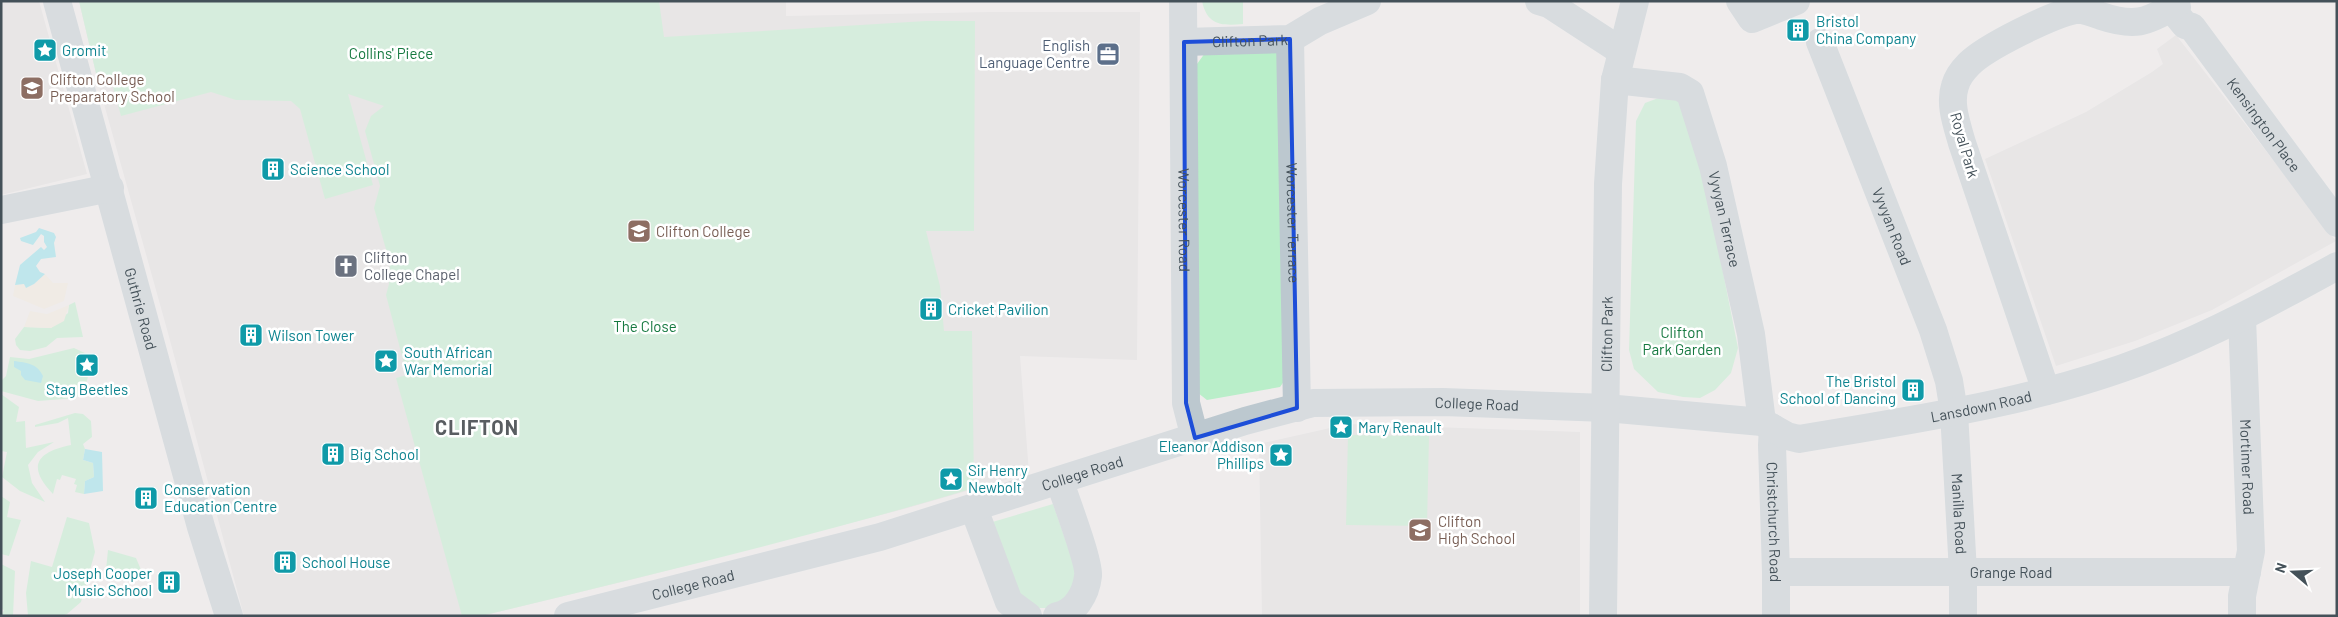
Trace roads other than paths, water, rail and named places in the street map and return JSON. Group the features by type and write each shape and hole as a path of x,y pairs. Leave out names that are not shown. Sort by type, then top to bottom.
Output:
{"street":[{"name":"Guthrie Road","path":"57,1 110,188 201,527 229,616"},
{"name":"Worcester Road","path":"1183,1 1186,403 1194,438"},
{"name":"Clifton Park","path":"1184,42 1290,39 1320,20 1367,1"},
{"path":"1539,1 1548,4 1621,51"},
{"name":"Clifton Park","path":"1603,616 1608,184 1616,80 1621,51 1635,1"},
{"path":"1740,1 1752,19 1796,1"},
{"name":"Royal Park","path":"2046,391 1962,143 1953,101 1954,87 1960,75 1970,63 1988,50 2055,16 2076,10 2135,24 2179,10"},
{"name":"Kensington Place","path":"2179,10 2337,223"},
{"name":"Worcester Terrace","path":"1290,39 1297,408"},
{"name":"Vyvyan Road","path":"1820,42 1933,330 1949,382 1954,412"},
{"name":"Vyvyan Terrace","path":"1616,80 1680,87 1690,93 1712,166 1751,334 1768,425"},
{"path":"1,210 110,188"},
{"name":"Lansdown Road","path":"1606,408 1768,425 1787,436 1799,439 1954,412 2046,391 2149,359 2242,318 2337,266"},
{"name":"Mortimer Road","path":"2242,318 2251,551 2242,596 2242,616"},
{"name":"College Road","path":"583,614 880,537 1060,482 1194,438 1313,403 1443,402 1606,408"},
{"name":"Manilla Road","path":"1954,412 1963,572 1963,616"},
{"name":"Christchurch Road","path":"1768,425 1772,445 1776,616"},
{"path":"1057,616 1065,614 1080,601 1089,574 1060,482"},
{"path":"974,508 1009,602 1028,616"},
{"name":"Grange Road","path":"1776,572 2247,572"}],"water":[{"path":"39,228 54,233 56,237 54,243 56,257 41,259 36,266 40,272 45,274 34,284 26,288 24,284 15,285 20,265 41,247 44,250 47,247 44,242 44,236 41,234 33,245 21,241 20,238 36,232"},
{"path":"14,361 31,364 38,368 43,376 41,383 25,380 21,375 21,371 14,367"},
{"path":"85,449 102,452 103,491 84,494 85,481 94,477 93,463 83,460"}],"place":[{"name":"Bristol China Company","path":"1798,30"},
{"name":"Gromit","path":"45,50"},
{"name":"English Language Centre","path":"1108,54"},
{"name":"Clifton College Preparatory School","path":"32,88"},
{"name":"Science School","path":"273,169"},
{"name":"Clifton College","path":"639,231"},
{"name":"Clifton College Chapel","path":"346,266"},
{"name":"Cricket Pavilion","path":"931,309"},
{"name":"Wilson Tower","path":"251,335"},
{"name":"South African War Memorial","path":"386,361"},
{"name":"Stag Beetles","path":"87,365"},
{"name":"The Bristol School of Dancing","path":"1913,390"},
{"name":"Mary Renault","path":"1341,427"},
{"name":"Big School","path":"333,454"},
{"name":"Eleanor Addison Phillips","path":"1281,455"},
{"name":"Sir Henry Newbolt","path":"951,479"},
{"name":"Conservation Education Centre","path":"146,498"},
{"name":"Clifton High School","path":"1420,530"},
{"name":"School House","path":"285,562"},
{"name":"Joseph Cooper Music School","path":"169,582"}],"district":[{"name":"CLIFTON","path":"477,427"}],"park label":[{"name":"Collins' Piece","path":"391,53"},
{"name":"The Close","path":"645,326"},
{"name":"Clifton Park Garden","path":"1682,340"}]}
